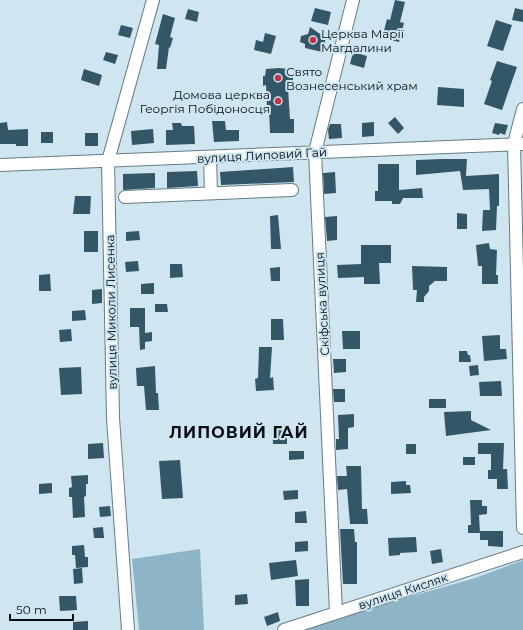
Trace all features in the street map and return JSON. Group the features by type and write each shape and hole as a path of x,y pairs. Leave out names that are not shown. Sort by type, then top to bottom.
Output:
{"street":[{"name":"вулиця Миколи Лисенка","path":"128,630 113,418 108,162 153,0"},
{"name":"Скіфська вулиця","path":"336,613 315,152 353,0"},
{"path":"523,109 519,144 523,528"},
{"name":"вулиця Липовий Гай","path":"0,165 108,162 519,144"},
{"path":"210,157 211,193"},
{"path":"125,197 292,190"},
{"name":"вулиця Кисляк","path":"284,630 523,552"}],"shaded area":[{"path":"200,549 204,630 139,630 132,559"},
{"path":"523,560 523,630 294,630 475,578"}],"building":[{"path":"395,0 405,2 400,22 404,23 399,42 382,38 387,19 390,20"},
{"path":"315,8 331,12 328,25 311,21"},
{"path":"515,8 523,10 523,22 512,20"},
{"path":"188,9 199,12 197,22 185,19"},
{"path":"163,14 175,18 170,37 173,38 170,48 169,47 166,69 157,69 159,45 155,44"},
{"path":"496,20 512,25 503,51 487,46"},
{"path":"121,25 133,28 130,38 118,35"},
{"name":"Церква Марії Магдалини","path":"310,27 326,38 322,52 305,48 305,44 300,42 301,36 308,34"},
{"path":"265,33 276,36 271,54 254,50 256,40 263,42"},
{"path":"106,52 118,55 115,64 103,60"},
{"path":"353,52 367,56 364,68 350,64"},
{"path":"497,61 517,67 502,110 484,104 492,81 490,80"},
{"path":"84,69 102,75 99,86 81,80"},
{"path":"266,69 289,69 289,73 293,75 290,88 288,88 290,119 294,119 294,133 270,133 269,109 267,109 266,85 263,86 263,76 265,76"},
{"path":"438,87 464,89 464,107 437,105"},
{"path":"395,117 404,128 398,134 388,123"},
{"path":"212,121 225,121 226,130 239,130 239,141 214,142"},
{"path":"7,122 8,130 28,129 28,146 0,144 0,123"},
{"path":"374,122 374,136 362,137 362,123"},
{"path":"172,123 181,123 182,126 194,126 195,144 166,145 166,130 173,130"},
{"path":"495,123 508,125 505,135 500,133 499,135 492,133"},
{"path":"330,124 341,124 342,138 329,139 328,130"},
{"path":"153,129 154,143 132,145 131,131"},
{"path":"41,132 53,132 53,143 41,143"},
{"path":"85,133 98,133 98,146 85,146"},
{"path":"467,159 466,176 499,174 499,206 497,206 496,230 482,231 483,210 490,210 489,189 463,190 460,171 416,175 416,160"},
{"path":"378,164 399,164 399,190 422,188 423,198 403,198 400,204 392,204 392,201 375,201 375,191 378,191"},
{"path":"293,167 294,182 221,185 220,172"},
{"path":"197,171 198,186 167,188 167,172"},
{"path":"335,172 336,193 324,194 323,173"},
{"path":"155,173 155,188 123,190 123,174"},
{"path":"75,196 91,196 90,214 73,214"},
{"path":"457,213 467,214 467,229 457,229"},
{"path":"278,215 281,249 271,249 270,216"},
{"path":"337,216 337,240 327,241 325,217"},
{"path":"84,231 98,231 98,252 84,252"},
{"path":"139,231 140,240 126,241 126,232"},
{"path":"489,243 490,249 497,250 496,275 498,275 498,284 482,284 482,266 478,266 476,245"},
{"path":"361,245 391,245 391,263 379,263 380,284 364,284 364,277 338,278 337,265 361,264"},
{"path":"138,261 139,271 126,272 125,262"},
{"path":"170,264 182,264 183,277 170,278"},
{"path":"412,266 447,267 447,281 435,281 429,286 429,291 424,297 424,302 416,302 417,290 413,290"},
{"path":"280,267 280,281 271,281 270,268"},
{"path":"50,274 51,291 39,291 39,275"},
{"path":"154,283 154,294 141,294 141,284"},
{"path":"102,289 102,303 92,304 92,290"},
{"path":"155,304 167,304 168,312 155,312"},
{"path":"130,308 145,308 145,333 152,332 152,341 145,342 145,349 140,350 139,327 130,327"},
{"path":"85,310 86,320 72,321 72,311"},
{"path":"271,319 283,319 284,340 271,340"},
{"path":"71,329 72,341 60,342 59,330"},
{"path":"342,331 360,331 360,349 343,349"},
{"path":"500,335 500,349 506,349 507,359 484,361 482,336"},
{"path":"259,347 272,347 270,378 273,377 274,390 256,391 255,379 258,378"},
{"path":"459,351 467,351 468,355 470,355 471,362 459,362"},
{"path":"333,359 346,359 346,372 334,373"},
{"path":"478,365 479,375 470,376 469,366"},
{"path":"155,366 156,393 158,393 159,410 146,410 144,386 137,386 136,368"},
{"path":"81,367 82,394 61,395 59,368"},
{"path":"501,381 502,396 480,396 479,382"},
{"path":"333,389 345,389 345,402 334,402"},
{"path":"429,399 446,399 446,408 429,408"},
{"path":"471,411 471,420 491,430 446,436 444,412"},
{"path":"354,414 354,427 348,428 348,449 336,450 336,439 339,439 338,415"},
{"path":"272,425 287,425 287,444 273,444"},
{"path":"103,443 104,458 88,459 88,444"},
{"path":"478,443 504,443 503,469 507,469 508,489 497,489 497,479 488,479 488,470 491,470 491,454 478,454"},
{"path":"406,444 416,444 416,454 406,454"},
{"path":"289,451 304,451 304,459 289,460"},
{"path":"463,457 475,457 475,465 463,465"},
{"path":"180,460 183,498 162,499 159,461"},
{"path":"346,466 361,466 362,509 367,509 368,524 350,524 347,489 338,490 337,476 347,476"},
{"path":"88,475 86,496 84,497 85,517 73,518 72,497 69,497 69,488 72,487 71,476"},
{"path":"406,481 406,485 410,485 411,493 391,494 391,482"},
{"path":"52,483 52,493 39,494 39,484"},
{"path":"298,490 298,499 284,500 283,491"},
{"path":"470,500 482,500 482,506 487,506 487,514 479,515 480,533 468,533 468,525 471,525"},
{"path":"110,506 111,516 100,517 99,507"},
{"path":"306,511 307,523 295,523 295,512"},
{"path":"103,527 104,538 94,538 93,528"},
{"path":"340,529 354,529 355,542 357,542 357,584 343,584"},
{"path":"480,531 503,531 503,547 488,546 488,540 480,540"},
{"path":"416,537 417,552 400,553 400,555 389,556 388,538"},
{"path":"308,541 308,551 295,552 295,542"},
{"path":"84,545 85,557 88,557 88,567 76,568 75,555 72,555 72,546"},
{"path":"441,549 443,562 432,564 430,551"},
{"path":"296,560 298,576 271,580 269,563"},
{"path":"82,568 83,583 74,584 73,569"},
{"path":"309,579 309,606 296,606 295,580"},
{"path":"247,594 248,604 235,605 235,595"},
{"path":"59,596 76,596 77,610 60,611"},
{"path":"278,612 280,621 267,626 264,617"},
{"path":"88,621 88,630 73,630 73,622"}],"place":[{"name":"Церква Марії Магдалини","path":"313,40"},
{"name":"Свято Вознесенський храм","path":"278,78"},
{"name":"Домова церква Георгія Побідоносця","path":"278,101"}],"district":[{"name":"ЛИПОВИЙ ГАЙ","path":"239,432"}]}
